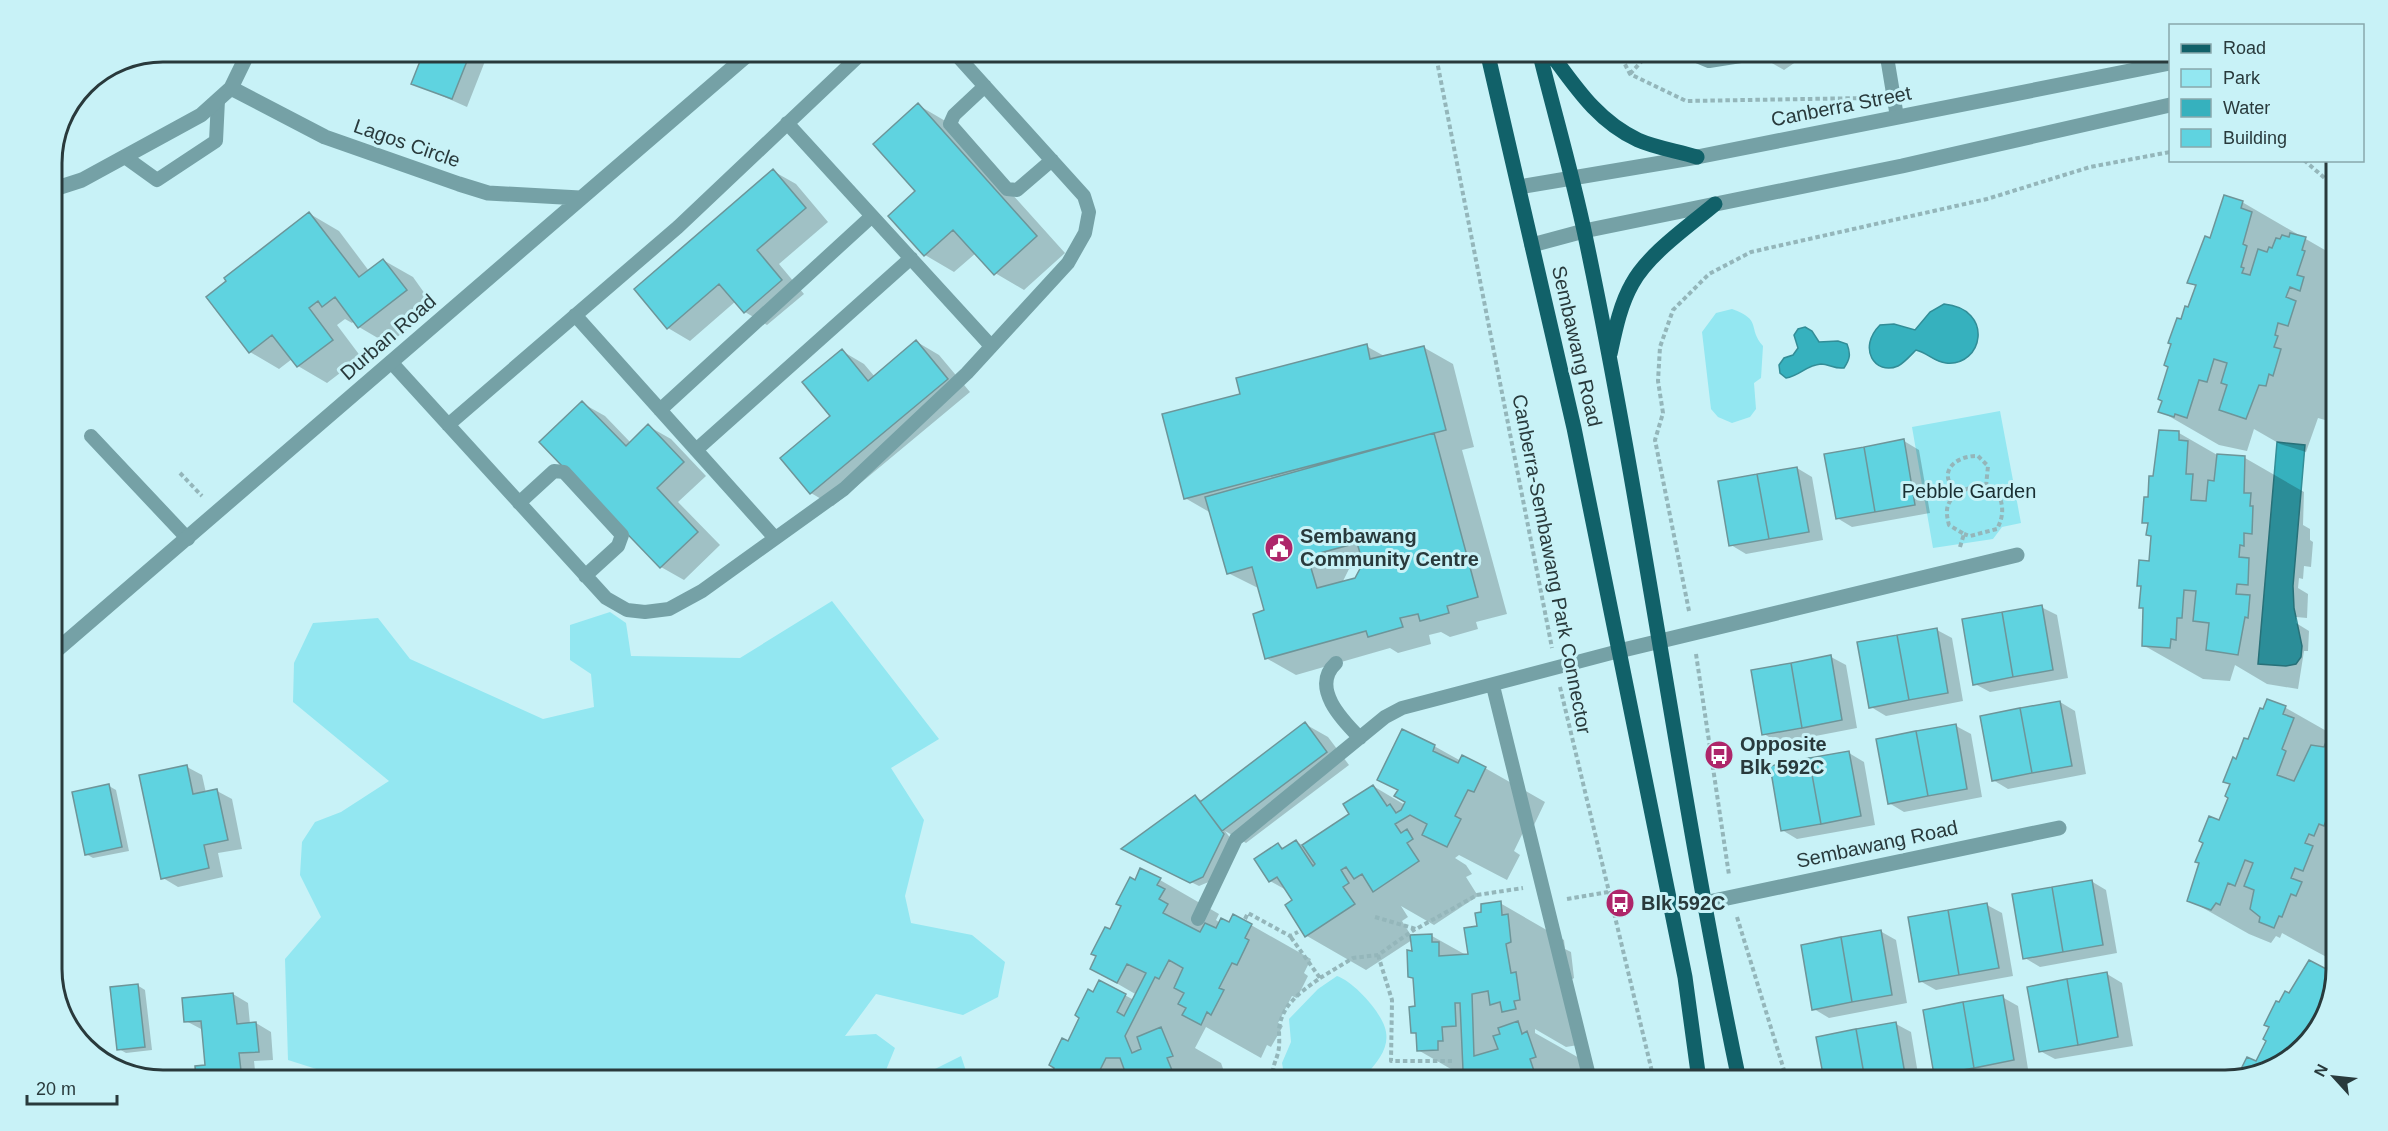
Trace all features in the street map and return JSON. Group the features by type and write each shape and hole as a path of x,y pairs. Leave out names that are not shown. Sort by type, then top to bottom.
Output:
{"main road":[{"name":"Sembawang Road","path":"1490,62 1575,428 1685,977 1698,1070"},
{"name":"Sembawang Road","path":"1542,62 1584,231 1609,360 1704,903 1737,1070"},
{"path":"1558,62 1584,100 1605,121 1639,140 1697,157"},
{"path":"1609,360 1616,325 1632,284 1644,267 1715,204"}],"street":[{"path":"62,186 82,180 201,115 231,88 244,62"},
{"name":"Durban Road","path":"62,646 740,62"},
{"name":"Canberra Street","path":"1519,187 1697,157 2169,63"},
{"name":"Lagos Circle","path":"231,88 325,137 459,184 488,193 580,198"},
{"path":"1532,245 1584,231 2169,105"},
{"path":"1619,651 2017,555"},
{"name":"Sembawang Road","path":"1704,903 2059,828"}],"lane":[{"path":"448,425 678,227 852,62"},
{"path":"391,362 606,598 627,610 645,612 669,609 702,591 844,489 968,373 1068,263 1085,233 1089,212 1084,196 963,62"},
{"path":"1888,62 1897,117"},
{"path":"985,86 954,115 950,123 1007,189 1014,191 1052,160"},
{"path":"125,157 157,180 216,141 218,100"},
{"path":"787,123 992,346"},
{"path":"660,410 872,216"},
{"path":"696,450 911,258"},
{"path":"575,315 775,538"},
{"path":"91,436 188,539"},
{"path":"519,502 554,471 559,470 564,472 622,535 618,546 585,576"},
{"path":"1198,919 1236,839 1360,738 1402,708 1493,686 1619,651"},
{"path":"1336,663 1329,670 1325,689 1341,719 1360,738"},
{"path":"1493,686 1587,1070"}],"path":[{"name":"Canberra-Sembawang Park Connector","path":"1437,62 1556,668 1652,1070"},
{"path":"1624,62 1630,74 1641,62"},
{"path":"1785,1070 1732,897 1693,634 1654,440 1663,413 1658,381 1660,347 1673,310 1709,274 1751,252 1987,199 2090,167 2169,152"},
{"path":"2306,162 2326,179"},
{"path":"1958,492 1952,487 1949,470 1954,461 1968,455 1978,456 1988,466 1989,476 1986,486"},
{"path":"180,473 202,496"},
{"path":"1978,485 1986,486 1996,488 2002,502 2003,518 1997,529 1970,536 1950,525 1945,512 1949,500 1958,492 1978,485"},
{"path":"1961,567 1959,546 1964,534"},
{"path":"1272,1070 1277,1055 1280,1027 1285,1009 1294,998 1320,978 1353,958 1378,954 1416,929 1477,895 1563,883 1567,899 1608,892"},
{"path":"1245,919 1248,914 1290,936 1320,978"},
{"path":"1375,918 1416,929"},
{"path":"1290,936 1298,932"},
{"path":"1378,954 1392,1000 1391,1061 1452,1061"}],"green space":[{"path":"1732,309 1748,317 1763,346 1761,378 1754,383 1756,409 1750,417 1732,423 1718,417 1711,409 1702,332 1716,313"},
{"name":"Pebble Garden","path":"2000,411 2021,523 2002,527 1993,539 1933,548 1912,427"},
{"path":"832,601 939,739 891,768 924,820 905,896 911,923 972,935 1005,962 998,997 963,1015 876,994 845,1036 876,1034 895,1048 886,1070 319,1070 288,1060 285,959 321,917 300,875 302,842 315,822 341,812 389,781 293,702 294,663 313,623 378,618 410,659 543,719 594,707 591,674 570,660 570,625 610,612 626,623 631,656 740,658"},
{"path":"1337,976 1359,991 1374,1008 1384,1024 1386,1044 1371,1070 1283,1070 1282,1063 1291,1042 1289,1019 1318,989"},
{"path":"961,1056 966,1070 933,1070"}],"water":[{"path":"1944,304 1960,308 1971,316 1977,326 1978,337 1975,347 1968,356 1959,362 1946,363 1916,350 1898,366 1882,367 1876,363 1872,358 1870,343 1880,325 1894,324 1915,330 1930,312"},
{"path":"1805,327 1812,331 1819,342 1838,341 1847,344 1849,356 1844,368 1821,364 1811,366 1786,378 1780,373 1779,365 1784,358 1793,355 1798,348 1794,335 1798,329"},
{"path":"2277,442 2305,445 2293,586 2294,608 2302,646 2301,657 2296,664 2286,666 2258,664"}],"building":[{"path":"420,62 467,62 452,99 411,84"},
{"path":"918,103 1037,236 994,275 953,230 924,256 888,216 915,191 873,144"},
{"path":"773,169 806,208 757,250 782,280 744,313 719,284 667,329 634,289"},
{"path":"2224,195 2243,201 2241,208 2252,212 2243,244 2247,246 2241,267 2244,268 2242,273 2250,275 2258,249 2267,252 2269,247 2272,248 2276,238 2280,239 2282,235 2289,237 2290,233 2306,237 2302,250 2305,251 2297,275 2304,277 2300,291 2290,287 2286,297 2296,301 2288,326 2278,323 2275,335 2278,336 2274,347 2281,349 2273,376 2269,374 2266,386 2259,385 2246,419 2219,410 2227,385 2221,383 2227,363 2214,359 2207,382 2199,380 2187,418 2175,414 2174,417 2158,412 2162,401 2158,399 2168,367 2164,365 2171,344 2168,343 2177,318 2181,319 2185,306 2188,307 2196,285 2187,283 2205,236 2210,238"},
{"path":"309,212 359,277 383,259 407,290 358,328 335,297 322,307 318,301 309,308 333,340 297,367 272,335 249,353 206,297 226,281 224,278"},
{"path":"916,340 948,379 810,494 780,458 830,416 802,382 842,349 868,381"},
{"path":"1367,344 1370,359 1424,346 1446,430 1184,499 1162,414 1240,394 1236,378"},
{"path":"582,401 626,446 648,424 684,462 657,488 698,532 660,568 539,442"},
{"path":"2159,430 2179,431 2179,440 2188,441 2186,474 2193,474 2191,500 2206,501 2208,480 2214,481 2217,454 2245,456 2244,493 2251,493 2252,534 2244,533 2244,546 2240,545 2239,557 2249,558 2248,585 2237,584 2236,594 2250,595 2248,618 2245,617 2238,655 2206,650 2209,623 2193,621 2196,591 2184,590 2182,618 2177,618 2176,640 2171,639 2170,648 2142,646 2143,608 2139,608 2141,586 2137,586 2139,560 2149,561 2151,536 2146,535 2148,523 2142,523 2144,497 2148,497 2149,476 2153,476"},
{"name":"Sembawang Community Centre","path":"1434,433 1478,597 1447,606 1449,613 1420,621 1418,614 1400,618 1403,627 1368,637 1366,631 1265,659 1253,614 1264,610 1252,567 1227,574 1205,497","holes":["1357,543 1363,563 1355,578 1317,588 1311,568 1320,553"]},
{"path":"1904,439 1915,505 1875,512 1864,447"},
{"path":"1864,447 1875,512 1836,519 1824,454"},
{"path":"1797,467 1809,532 1769,539 1757,474"},
{"path":"1757,474 1769,539 1729,546 1718,481"},
{"path":"2042,605 2053,670 2013,677 2002,612"},
{"path":"2002,612 2013,677 1973,685 1962,619"},
{"path":"1937,628 1948,693 1909,700 1897,635"},
{"path":"1897,635 1909,700 1869,708 1857,642"},
{"path":"1831,655 1842,720 1802,728 1791,663"},
{"path":"1791,663 1802,728 1762,735 1751,670"},
{"path":"2267,699 2286,706 2283,714 2294,718 2282,749 2286,751 2277,775 2294,781 2311,745 2324,747 2326,742 2326,821 2324,826 2319,824 2314,836 2309,834 2305,843 2313,846 2303,871 2295,868 2291,878 2302,882 2296,896 2291,894 2282,917 2279,916 2274,928 2259,922 2260,917 2250,909 2254,890 2244,886 2253,863 2245,860 2235,886 2228,883 2220,905 2216,903 2211,910 2187,901 2199,863 2195,862 2203,843 2199,841 2209,816 2219,820 2228,798 2225,796 2230,784 2223,782 2233,757 2236,759 2244,738 2248,739 2260,708 2263,709"},
{"path":"2060,701 2072,766 2032,773 2020,708"},
{"path":"2020,708 2032,773 1992,781 1980,716"},
{"path":"1305,722 1327,752 1222,831 1200,802"},
{"path":"1956,724 1967,789 1928,796 1916,731"},
{"path":"1402,729 1435,745 1433,751 1458,763 1462,755 1486,767 1474,792 1468,790 1455,816 1461,819 1447,847 1422,835 1427,824 1410,815 1395,824 1401,833 1407,829 1413,839 1407,843 1419,861 1373,892 1362,874 1354,879 1346,867 1341,870 1349,883 1343,887 1355,904 1305,937 1285,905 1292,900 1277,877 1269,882 1254,859 1278,843 1282,849 1296,840 1313,866 1315,864 1302,845 1349,814 1343,804 1373,785 1387,806 1390,804 1396,813 1401,810 1405,802 1394,796 1398,790 1377,780"},
{"path":"1916,731 1928,796 1888,804 1876,739"},
{"path":"1849,751 1861,816 1821,824 1809,758"},
{"path":"1809,758 1821,824 1781,831 1770,766"},
{"path":"187,765 193,794 217,789 228,840 204,845 209,868 161,879 139,775"},
{"path":"109,784 122,847 85,855 72,792"},
{"path":"1195,795 1224,834 1203,877 1190,883 1121,849"},
{"path":"1140,868 1161,878 1157,885 1165,889 1159,899 1168,904 1163,913 1200,932 1205,923 1216,928 1221,918 1229,922 1233,914 1252,924 1245,938 1249,940 1237,965 1232,963 1219,988 1224,990 1211,1015 1207,1012 1201,1025 1182,1015 1186,1008 1178,1004 1184,993 1174,988 1183,968 1169,960 1159,979 1155,977 1125,1036 1132,1053 1141,1049 1137,1037 1161,1027 1173,1056 1167,1058 1172,1070 1124,1070 1120,1058 1106,1058 1100,1070 1053,1070 1054,1068 1049,1065 1062,1038 1068,1041 1079,1018 1075,1015 1088,989 1093,992 1099,980 1126,994 1117,1012 1124,1016 1146,973 1127,964 1117,983 1090,969 1096,956 1091,954 1105,927 1110,929 1121,906 1116,904 1130,877 1135,880"},
{"path":"2092,880 2103,945 2063,952 2052,887"},
{"path":"2052,887 2063,952 2023,959 2012,894"},
{"path":"1501,901 1502,915 1508,914 1511,942 1506,944 1511,973 1516,972 1520,1000 1514,1001 1516,1009 1502,1012 1500,1002 1490,1005 1488,991 1472,994 1474,1056 1498,1049 1493,1036 1500,1034 1498,1028 1518,1021 1522,1034 1527,1031 1536,1057 1530,1059 1534,1070 1463,1070 1460,1003 1455,1003 1456,1026 1442,1027 1443,1041 1438,1041 1438,1050 1417,1051 1416,1033 1411,1033 1409,1007 1415,1006 1413,978 1408,977 1407,950 1412,951 1410,935 1432,934 1432,942 1439,942 1439,956 1468,954 1464,928 1477,926 1475,913 1481,912 1481,904"},
{"path":"1987,903 1999,968 1959,975 1948,910"},
{"path":"1948,910 1959,975 1919,982 1908,917"},
{"path":"1881,930 1892,995 1852,1002 1841,937"},
{"path":"1841,937 1852,1002 1812,1010 1801,945"},
{"path":"2309,960 2326,969 2325,988 2310,1025 2282,1053 2241,1068 2247,1057 2256,1061 2266,1041 2263,1039 2269,1027 2264,1025 2276,1001 2279,1002 2285,991 2289,993"},
{"path":"2107,972 2118,1037 2078,1045 2067,979"},
{"path":"2067,979 2078,1045 2039,1052 2027,987"},
{"path":"138,984 145,1047 117,1050 110,987"},
{"path":"233,993 237,1024 256,1022 259,1052 239,1053 241,1070 195,1070 195,1066 205,1065 201,1021 184,1022 182,998"},
{"path":"2003,995 2014,1060 1974,1068 1963,1002"},
{"path":"1963,1002 1974,1068 1933,1070 1923,1010"},
{"path":"1896,1022 1904,1070 1863,1070 1856,1029"},
{"path":"1856,1029 1863,1070 1822,1070 1816,1037"}],"place":[{"name":"Sembawang Community Centre","path":"1279,548"},
{"name":"Opposite Blk 592C","path":"1719,755"},
{"name":"Blk 592C","path":"1620,903"}]}
